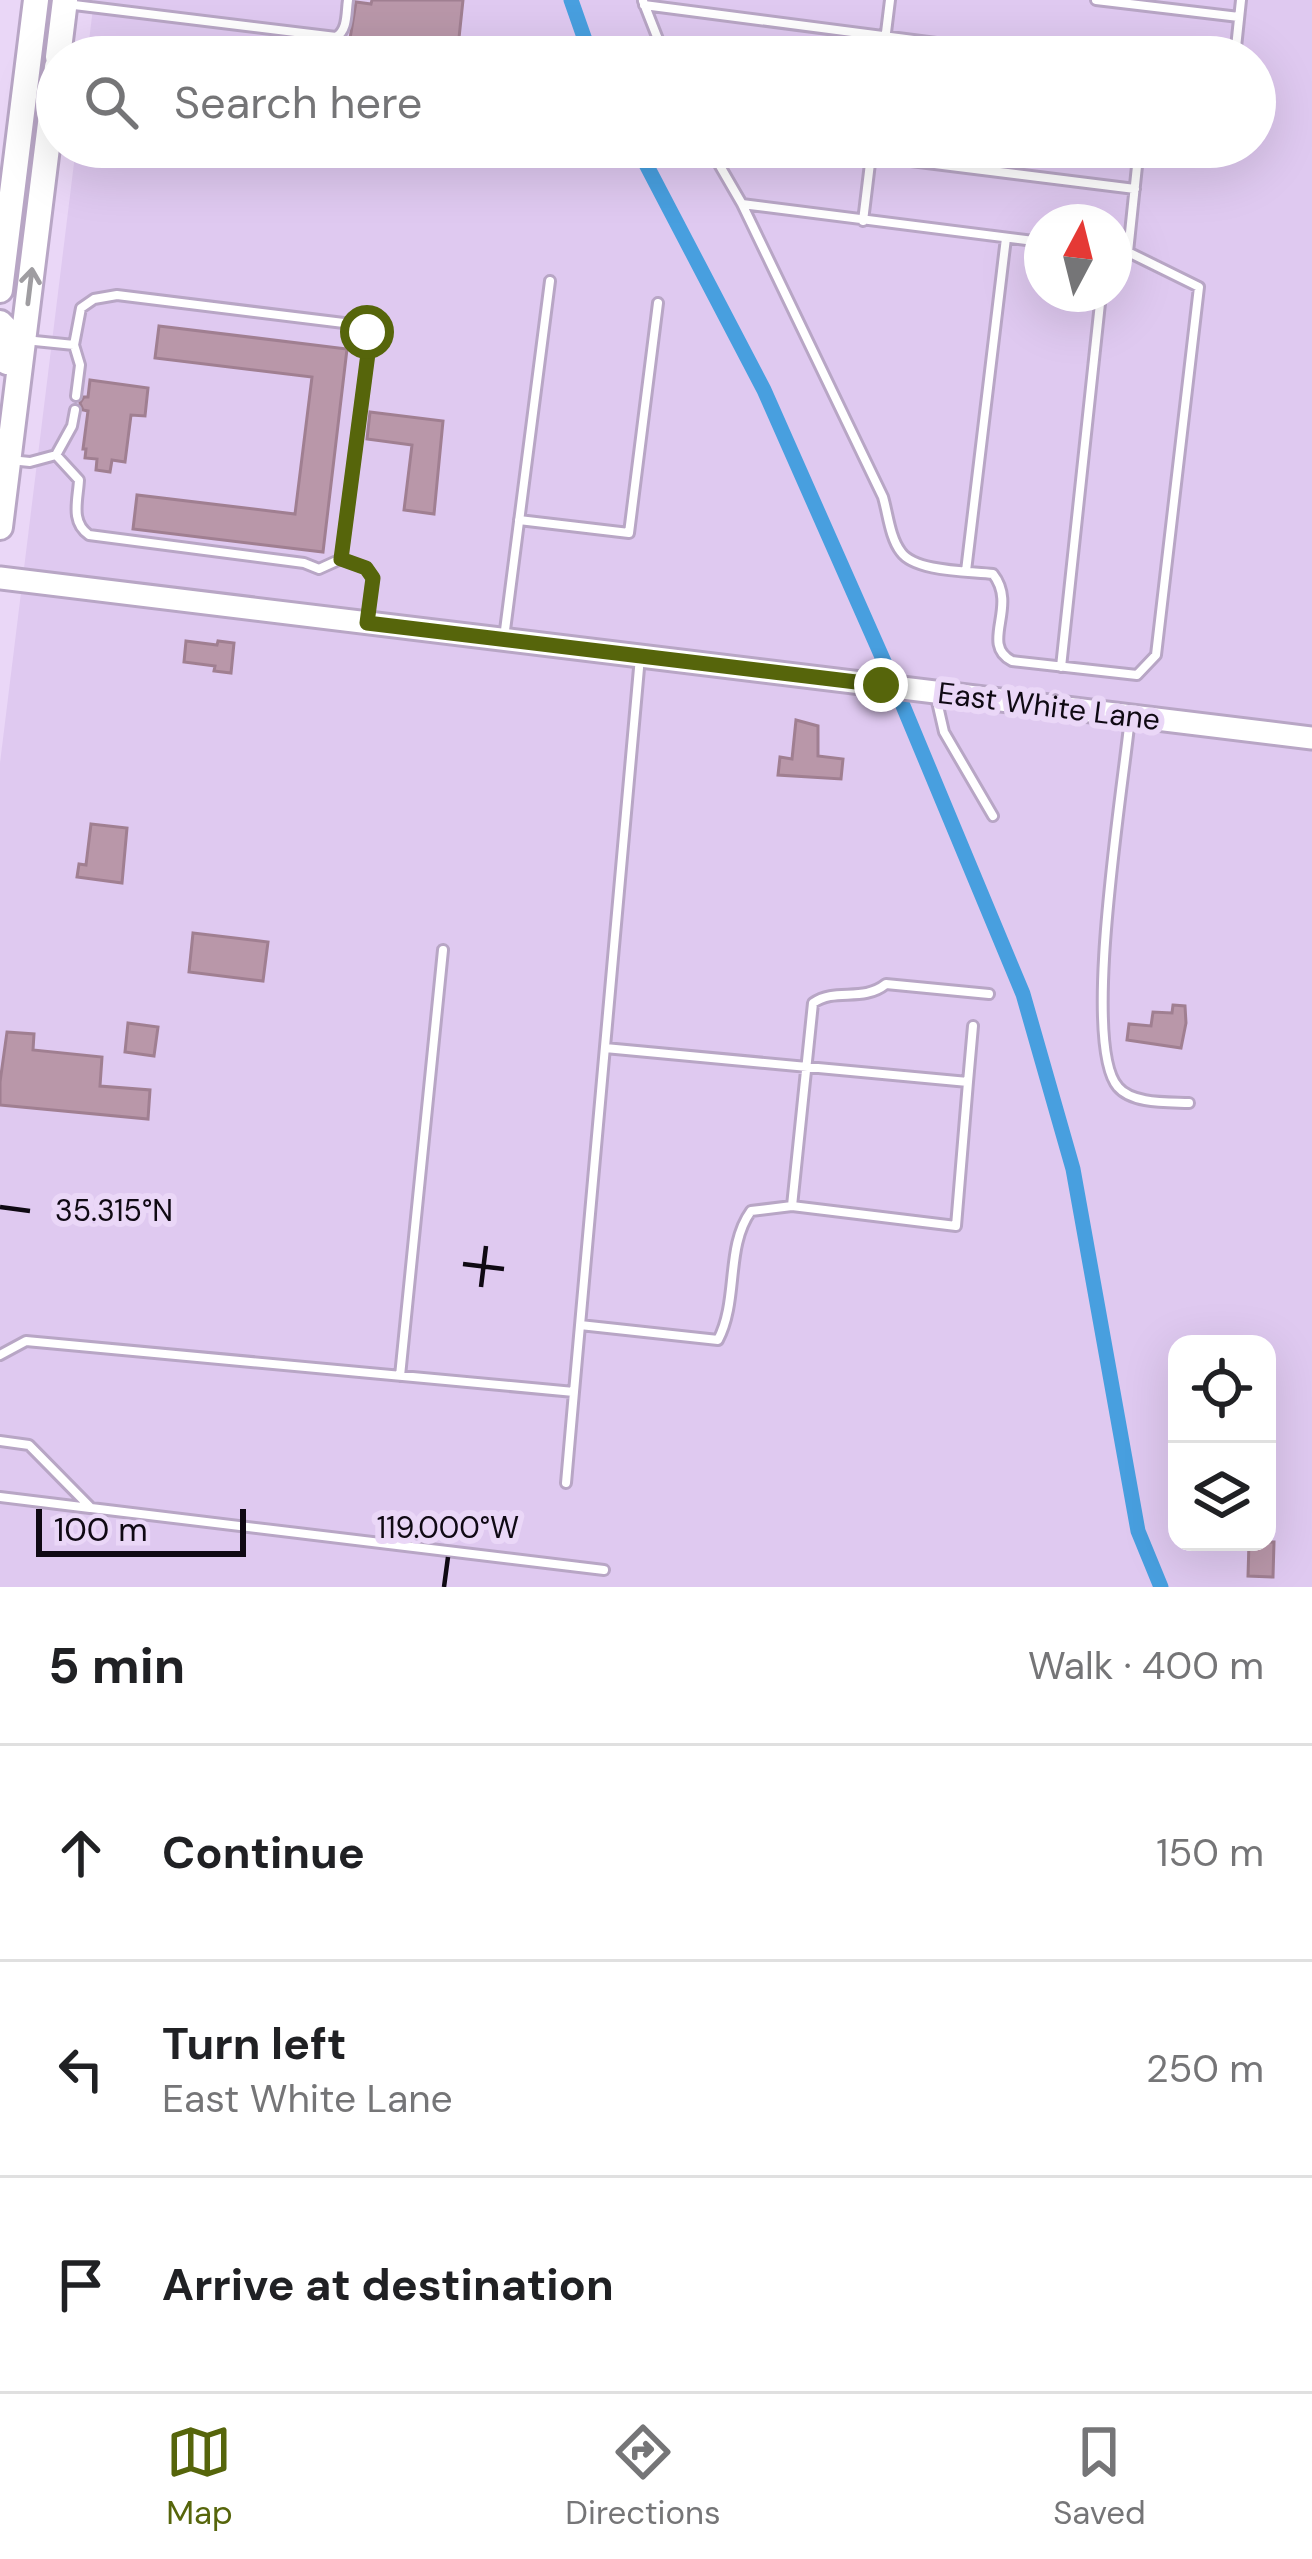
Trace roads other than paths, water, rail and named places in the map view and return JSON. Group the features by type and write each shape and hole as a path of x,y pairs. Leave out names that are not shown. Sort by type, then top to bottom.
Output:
{"main road":[{"path":"0,290 36,0"},
{"path":"0,527 45,168"},
{"path":"0,323 7,329 9,344 3,433 9,459"}],"street":[{"name":"East White Lane","path":"0,578 1312,738"}],"lane":[{"path":"337,36 345,23 347,0"},
{"path":"885,36 890,0"},
{"path":"1096,0 1240,17"},
{"path":"1238,36 1241,0"},
{"path":"657,36 644,2 872,36"},
{"path":"61,7 326,36"},
{"path":"721,168 883,497 903,556 916,565 992,574 1004,595 998,647 1012,661 1137,674 1156,655 1199,287 1132,254"},
{"path":"863,221 870,168"},
{"path":"986,168 1135,189"},
{"path":"1132,220 1137,168"},
{"path":"742,204 1024,240"},
{"path":"967,571 1006,238"},
{"path":"504,640 550,280"},
{"path":"76,396 80,365 74,345 80,308 94,299 117,295 361,325 369,346 341,559"},
{"path":"519,520 629,533 658,303"},
{"path":"1061,667 1099,312"},
{"path":"24,340 74,345"},
{"path":"9,459 31,462 56,455 75,410"},
{"path":"56,455 79,479 76,520 89,535 304,562 320,569 341,559 366,568 373,578 367,623"},
{"path":"566,1483 640,656"},
{"path":"935,692 944,732 993,816"},
{"path":"1130,716 1103,963 1101,1023 1106,1058 1110,1076 1121,1092 1152,1101 1189,1103"},
{"path":"400,1376 443,950"},
{"path":"792,1206 812,1004 823,996 873,994 886,984 988,994"},
{"path":"580,1325 718,1340 726,1324 741,1225 752,1210 792,1206 956,1226 973,1026"},
{"path":"605,1048 968,1082"},
{"path":"0,1355 26,1341 574,1392"},
{"path":"0,1441 29,1445 91,1508"},
{"path":"0,1497 604,1570"}],"waterway":[{"path":"571,0 584,36"},
{"path":"648,168 764,390 890,675"},
{"path":"901,701 1023,994 1073,1169 1138,1531 1161,1587"}]}
